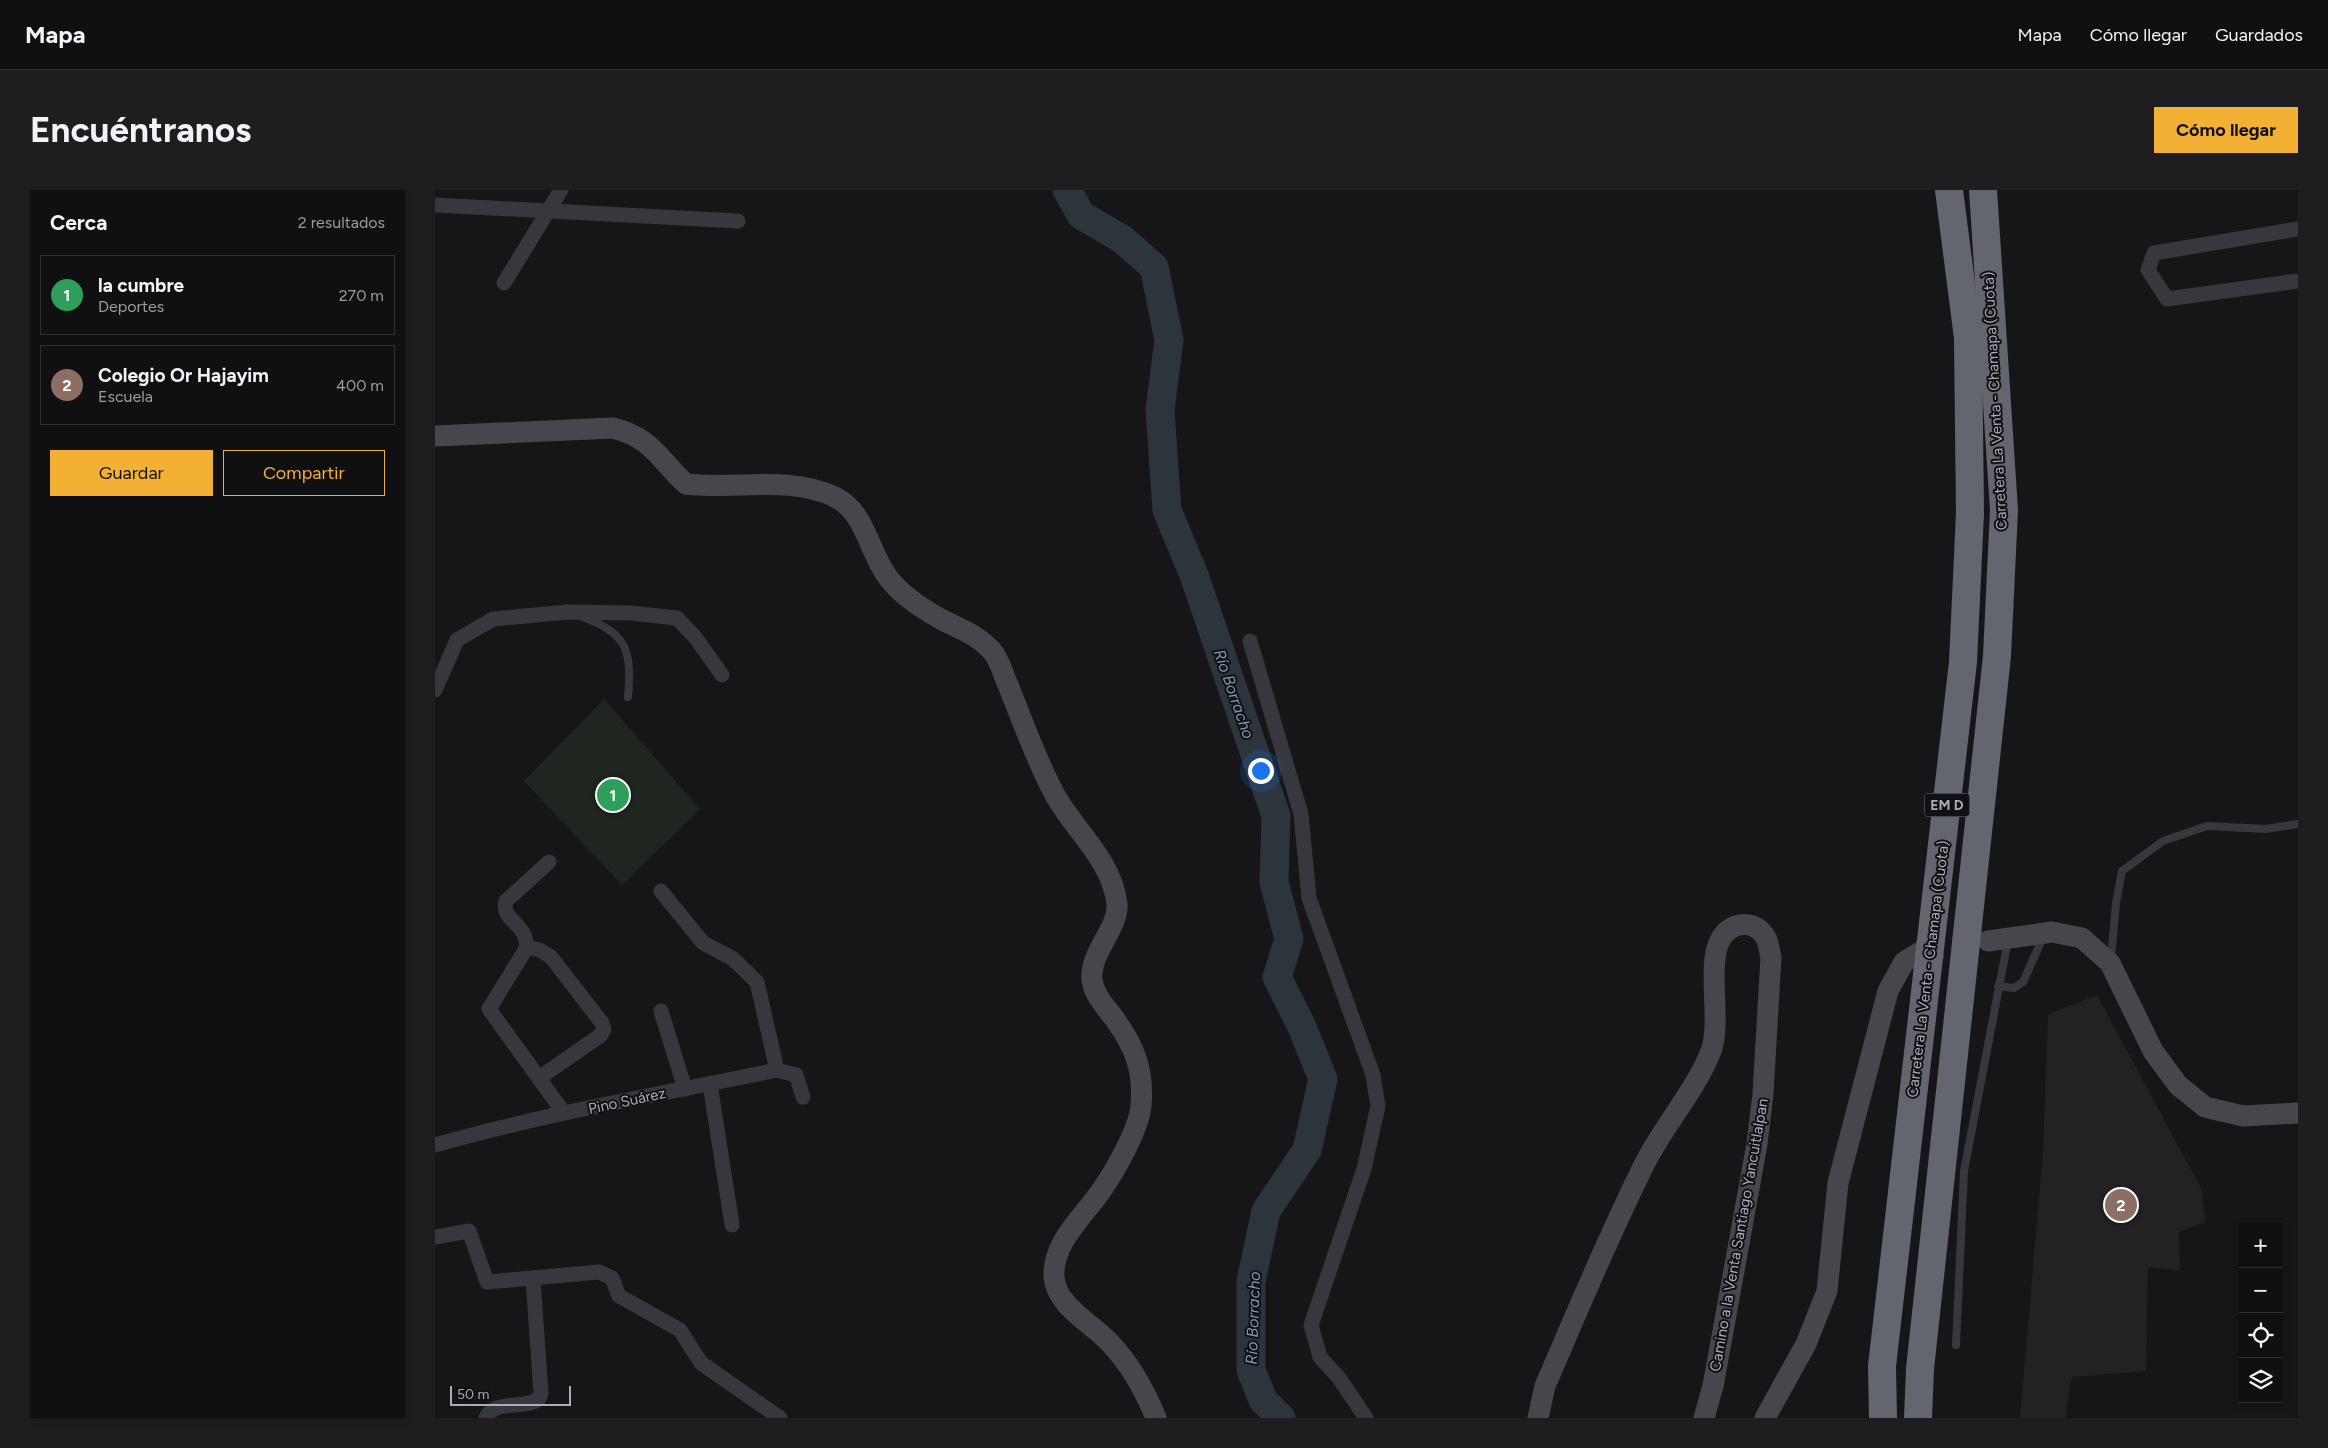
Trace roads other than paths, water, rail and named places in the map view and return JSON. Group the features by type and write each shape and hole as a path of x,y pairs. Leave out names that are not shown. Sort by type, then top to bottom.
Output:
{"highway":[{"name":"Carretera La Venta - Chamapa (Cuota)","path":"1883,1418 1881,1366 1963,662 1970,513 1968,338 1949,190"},
{"name":"Carretera La Venta - Chamapa (Cuota)","path":"1918,1418 1919,1369 1997,656 2004,510 1983,190"}],"main road":[{"path":"435,436 613,428 633,433 651,446 686,484 706,487 797,486 820,490 840,500 855,513 888,578 907,598 940,619 972,632 994,653 1056,796 1102,861 1113,890 1117,907 1105,940 1093,963 1093,980 1096,994 1133,1050 1143,1079 1141,1111 1127,1145 1103,1189 1070,1230 1055,1260 1054,1281 1064,1299 1081,1318 1110,1343 1135,1376 1156,1418"},
{"name":"Camino a la Venta Santiago Yancuitlalpan","path":"1538,1418 1545,1386 1645,1163 1711,1050 1715,1023 1714,960 1717,944 1726,932 1737,926 1748,924 1759,930 1767,939 1771,956 1763,1094 1748,1196 1713,1386 1704,1418"},
{"path":"1998,940 2045,933 2082,938 2110,963 2153,1051 2178,1085 2205,1107 2243,1116 2298,1113"},
{"path":"1765,1418 1806,1344 1827,1291 1838,1183 1888,991 1904,962 1922,951"}],"street":[{"path":"504,283 561,190"},
{"path":"435,205 738,220"},
{"path":"2298,229 2154,253 2148,270 2167,299 2298,281"},
{"path":"435,690 457,640 493,619 568,612 631,613 677,618 695,637 722,675"},
{"path":"1250,641 1301,814 1309,898 1373,1074 1378,1106 1364,1169 1311,1325 1320,1357 1339,1378 1366,1418"},
{"path":"549,862 506,901 504,907 506,914 524,934 527,947 489,1010 564,1113"},
{"path":"661,891 703,943 732,958 757,982 777,1070 796,1075 803,1097"},
{"path":"527,947 539,950 551,957 602,1023 604,1030 601,1035 539,1078"},
{"path":"661,1011 685,1089"},
{"name":"Pino Suárez","path":"435,1146 542,1116 777,1070"},
{"path":"710,1084 732,1225"},
{"path":"435,1237 469,1231 487,1282 599,1272 612,1278 619,1296 680,1330 701,1363 780,1418"},
{"path":"486,1418 489,1411 496,1408 527,1404 539,1399 541,1393 533,1279"}],"lane":[{"path":"568,612 611,629 623,642 628,657 628,697"},
{"path":"2110,963 2116,903 2123,872 2163,842 2207,826 2266,829 2298,824"},
{"path":"1998,986 2014,988 2023,982 2045,933"},
{"path":"1956,1345 1964,1171 1998,986 1998,940"}],"waterway":[{"name":"Río Borracho","path":"1067,190 1081,215 1122,239 1154,267 1169,340 1160,410 1167,510 1194,575 1276,816 1274,882 1289,939 1277,977 1302,1027 1323,1079 1307,1150 1266,1211 1251,1281 1251,1370 1263,1400 1281,1418"}],"tunnel":[{"path":"1922,951 1980,943"}],"place":[{"name":"la cumbre","path":"613,795"},
{"name":"Colegio Or Hajayim","path":"2121,1205"}]}
